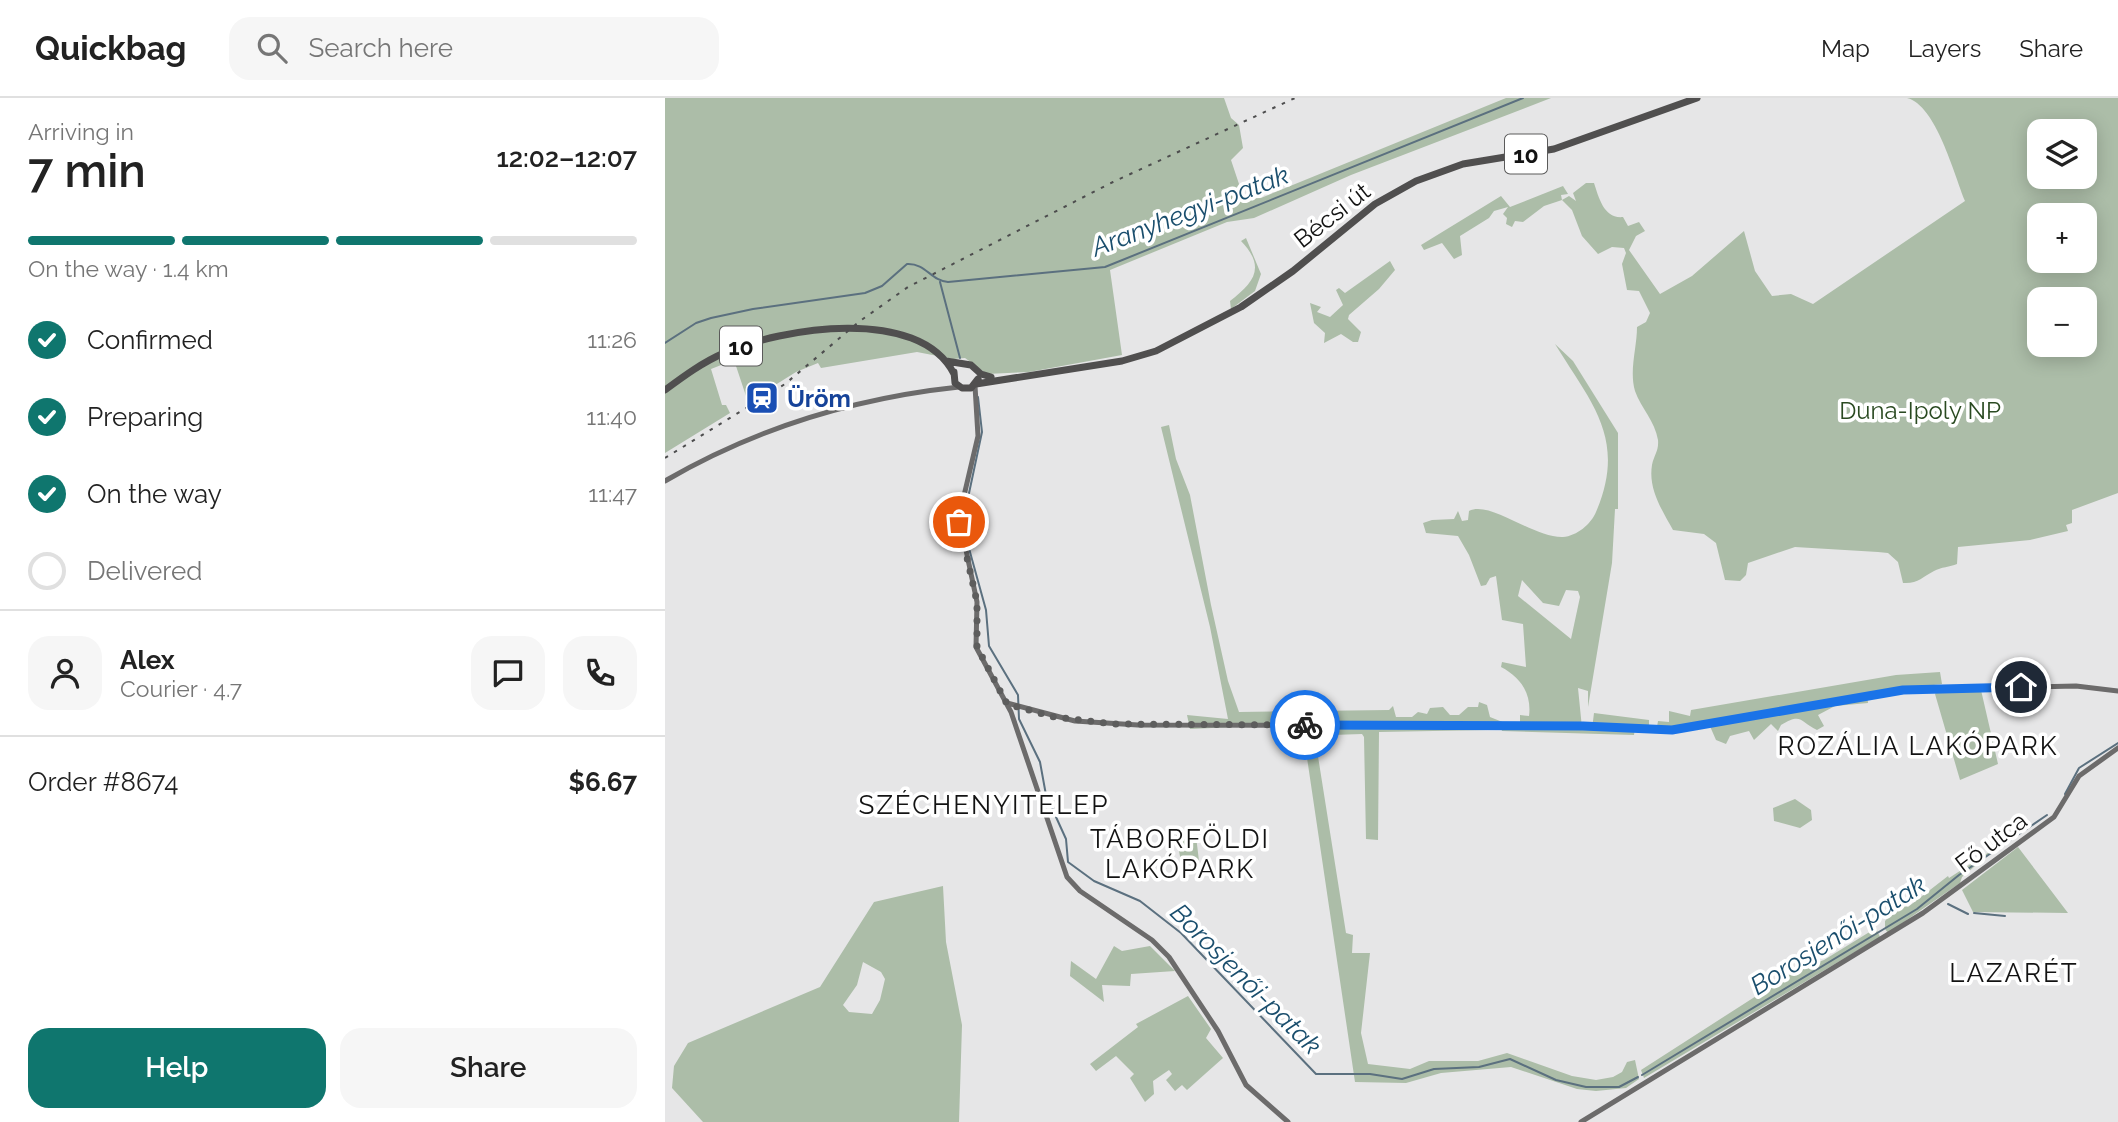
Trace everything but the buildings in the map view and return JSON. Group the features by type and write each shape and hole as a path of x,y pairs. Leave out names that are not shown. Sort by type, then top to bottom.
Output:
{"main road":[{"name":"Bécsi út","path":"976,384 1122,361 1164,348 1225,316 1271,287 1362,214 1402,187 1464,164 1554,149 1697,98"},
{"name":"10","path":"665,390 700,365 736,348 776,336 828,330 870,328 901,335 942,359 960,365 971,365 978,372"},
{"name":"10","path":"942,359 961,388 976,384"},
{"path":"954,375 960,365"},
{"name":"Bécsi út","path":"978,372 1000,379"},
{"path":"976,384 978,372"}],"street":[{"path":"938,389 949,384 954,375"},
{"path":"976,384 978,436 960,505 960,529 977,602 977,647 1007,704 1072,884 1152,940 1169,957 1218,1031 1246,1086 1289,1122"},
{"path":"665,481 713,454 834,409 938,389 961,388 975,405"},
{"path":"1007,704 1075,721 1138,725 1583,726 1672,730 1877,693 1952,687 2076,685 2118,691"},
{"name":"Fő utca","path":"1581,1122 1923,913 2054,817 2079,776 2118,748"}],"green space":[{"path":"665,98 1224,98 1231,118 1239,125 1243,148 1231,160 1244,199 1261,198 1506,98 1551,98 1351,175 1254,218 1227,222 1110,270 1122,355 1029,372 987,374 965,358 953,359 917,352 821,368 818,363 796,372 748,402 734,360 711,369 722,405 726,405 730,413 665,453"},
{"name":"Duna-Ipoly NP","path":"1907,98 2118,98 2118,493 2072,510 2072,523 2066,525 2068,531 2030,540 1958,547 1957,564 1912,582 1903,583 1898,562 1888,553 1795,547 1748,563 1746,575 1740,581 1725,580 1716,543 1704,534 1673,530 1654,491 1651,474 1658,440 1633,383 1637,327 1646,322 1650,313 1639,291 1627,290 1622,264 1626,253 1624,248 1612,247 1598,254 1582,236 1572,210 1562,200 1569,196 1576,201 1573,193 1586,183 1594,183 1600,201 1611,215 1623,217 1628,226 1639,222 1645,231 1636,236 1629,250 1660,294 1692,276 1744,231 1755,271 1772,296 1791,294 1813,304 1965,201 1935,127 1927,113"},
{"path":"1563,186 1568,194 1561,195 1562,200 1544,206 1523,222 1515,221 1512,227 1506,224 1507,218 1503,214 1508,207 1494,211 1489,218 1460,236 1462,255 1454,259 1442,243 1424,250 1421,245 1501,196 1510,207"},
{"path":"1246,238 1261,274 1255,291 1231,309 1230,301 1245,288 1254,274 1253,259 1241,241"},
{"path":"1390,261 1395,270 1379,289 1349,315 1348,319 1361,332 1358,342 1353,342 1341,334 1324,343 1325,333 1314,323 1310,303 1321,307 1317,312 1330,317 1343,305 1336,290 1339,288 1345,293"},
{"path":"1555,344 1573,361 1618,433 1618,509 1615,509 1612,563 1588,707 1588,691 1578,688 1582,728 1592,729 1594,713 1649,720 1649,726 1657,727 1658,721 1669,722 1669,711 1690,716 1691,710 1896,675 1940,672 1942,684 1867,693 1868,703 1835,706 1818,715 1824,726 1817,730 1793,719 1781,725 1778,731 1771,724 1754,740 1749,731 1730,736 1726,744 1716,740 1709,724 1668,729 1635,728 1634,735 1502,731 1501,728 1520,728 1520,715 1529,716 1529,700 1523,687 1501,667 1502,662 1526,667 1523,624 1502,620 1496,576 1481,586 1458,536 1426,533 1423,523 1454,519 1458,511 1462,521 1468,520 1469,511 1478,509 1551,536 1563,537 1578,532 1594,516 1605,486 1608,463 1606,443 1592,404","holes":["1522,580 1543,603 1559,606 1566,590 1578,591 1580,597 1571,639 1518,596"]},
{"path":"1169,425 1176,459 1190,495 1228,681 1239,712 1389,710 1393,706 1396,717 1412,717 1418,712 1427,714 1430,708 1443,707 1450,715 1459,715 1468,707 1478,707 1479,702 1487,705 1490,717 1505,723 1488,725 1488,730 1379,732 1378,840 1366,839 1362,734 1332,735 1328,746 1317,750 1346,933 1353,935 1352,953 1370,953 1361,1033 1368,1064 1410,1069 1429,1061 1478,1061 1507,1053 1572,1076 1596,1080 1613,1077 1622,1072 1627,1062 1635,1060 1639,1079 1626,1088 1596,1091 1577,1089 1511,1067 1441,1073 1406,1083 1355,1082 1302,724 1190,729 1187,715 1228,719 1210,627 1161,427"},
{"path":"1938,690 1981,690 1998,764 1960,780 1935,694"},
{"path":"1795,799 1811,810 1812,820 1800,828 1774,821 1773,808"},
{"path":"1176,835 1196,836 1199,861 1182,867"},
{"path":"2000,845 1962,877 1960,883 1888,933 1885,921 1902,903 1908,907 1948,876 1949,878"},
{"path":"2018,847 2068,913 1973,912 1962,890"},
{"path":"943,886 946,942 962,1025 959,1122 703,1122 672,1088 674,1066 688,1043 820,987 874,902","holes":["863,962 881,972 885,979 880,1000 872,1014 849,1012 843,1005 857,985"]},
{"path":"1876,928 1880,937 1644,1078 1641,1070 1795,971 1824,960"},
{"path":"1114,946 1122,951 1150,946 1175,971 1131,974 1130,986 1102,985 1104,1002 1070,976 1071,961 1096,979"},
{"path":"1188,996 1211,1029 1206,1038 1223,1058 1187,1090 1182,1085 1175,1091 1166,1080 1172,1074 1169,1070 1153,1081 1154,1094 1145,1102 1130,1078 1134,1074 1116,1056 1096,1071 1090,1064 1138,1027 1136,1024"}],"waterway":[{"name":"Aranyhegyi-patak","path":"665,343 696,323 711,318 753,309 865,293 882,286 907,264 919,266 937,279 948,282 1105,267 1523,98"},
{"name":"Borosjenői-patak","path":"940,282 960,358"},
{"name":"Borosjenői-patak","path":"978,397 982,432 965,512 965,534 986,610 989,646 1018,695 1019,719 1040,762 1046,795 1066,839 1068,862 1094,881 1140,901 1181,933 1316,1074 1370,1074 1402,1079 1434,1069 1479,1067 1510,1059 1556,1080 1586,1087 1619,1087 1638,1077"},
{"name":"Borosjenői-patak","path":"2065,794 2079,768 2118,743"},
{"name":"Borosjenői-patak","path":"1642,1075 1917,909 1959,875 2047,815"},
{"path":"1948,904 1968,914"},
{"path":"1974,913 2005,916"}],"railway":[{"path":"665,458 785,384 860,321 908,287 1113,182 1295,98"}],"way so far":[{"path":"959,522 979,611 975,640 979,654 1007,704 1075,721 1114,724 1305,725"}],"place":[{"name":"Üröm","path":"762,398"}],"district":[{"name":"ROZÁLIA LAKÓPARK","path":"1918,746"},
{"name":"SZÉCHENYITELEP","path":"984,805"},
{"name":"TÁBORFÖLDI LAKÓPARK","path":"1180,854"},
{"name":"LAZARÉT","path":"2014,973"}],"route":[{"path":"1305,725 1583,726 1672,730 1877,693 1947,687 2021,687"}]}
